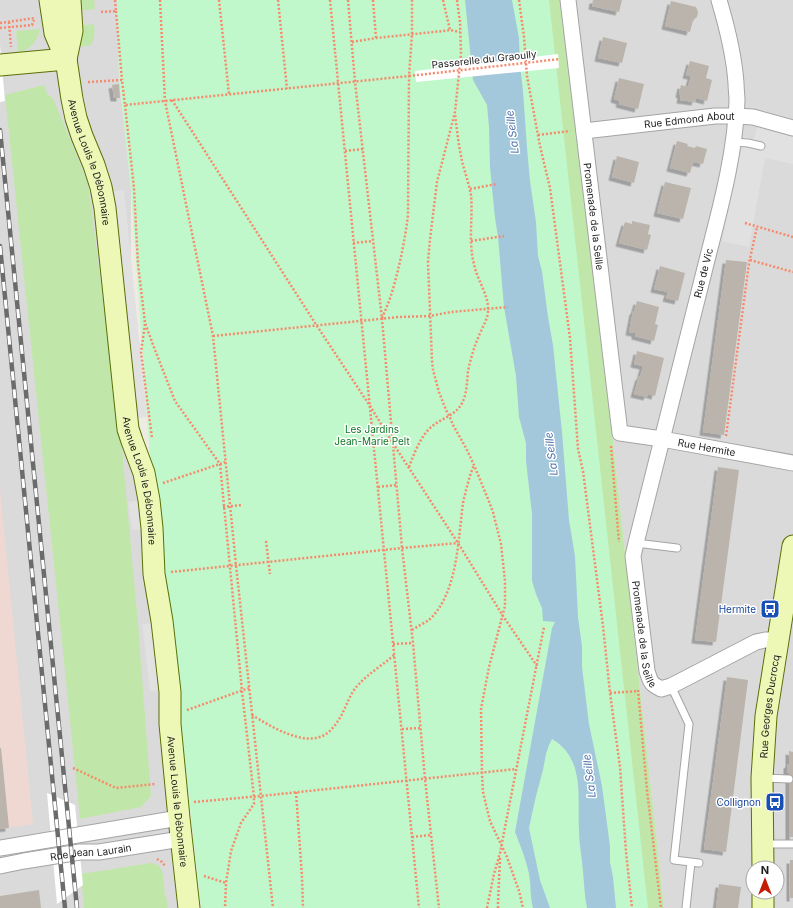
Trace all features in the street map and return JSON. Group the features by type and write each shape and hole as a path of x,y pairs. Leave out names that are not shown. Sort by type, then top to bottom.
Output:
{"street":[{"name":"Avenue Louis le Débonnaire","path":"50,0 55,33 66,58 76,118 94,165 105,208 128,429 144,473 148,491 152,528 154,574 162,621 170,692 170,724 189,908"},
{"name":"Avenue Louis le Débonnaire","path":"66,58 72,31 70,0"},
{"name":"Promenade de la Seille","path":"568,0 578,131 620,433"},
{"name":"Rue de Vic","path":"636,543 730,165 737,99 735,70 727,28 719,0"},
{"path":"6,59 66,58"},
{"name":"Rue Edmond About","path":"578,131 714,116 753,117 793,128"},
{"name":"Rue Hermite","path":"620,433 662,439 793,463"},
{"name":"Promenade de la Seille","path":"636,543 634,556 647,671 652,683 661,689 671,686 756,642 778,640"},
{"name":"Rue Georges Ducrocq","path":"763,860 762,778 766,716 792,556"},
{"name":"Rue Jean Laurain","path":"1,855 179,818"},
{"name":"Rue Jean Laurain","path":"1,855 24,861 80,852 99,852 181,839"}],"lane":[{"path":"733,142 761,146"},
{"path":"636,543 677,548"},
{"path":"671,686 689,724 674,860 698,863"},
{"path":"762,778 789,779"},
{"path":"762,844 793,844"},
{"path":"686,908 691,862"}],"path":[{"path":"115,0 134,188 138,264 145,323 175,401 220,464 229,566 254,797 254,804 241,823 231,851 226,883 225,908"},
{"path":"160,0 165,101 213,336 225,462 273,908"},
{"path":"219,0 229,94"},
{"path":"278,0 287,89"},
{"path":"330,0 419,908"},
{"path":"348,0 355,82 382,319 402,548 414,643 425,779 439,908"},
{"path":"373,0 376,38"},
{"path":"382,319 393,289 401,257 408,214 409,76 412,34 412,0"},
{"path":"443,0 450,30"},
{"path":"457,0 461,54 455,112 437,182 428,262 432,361 433,370 446,410 452,425 474,465 493,512 501,544 506,592 505,606 489,667 481,709 482,773 490,821 507,857 519,891 523,908"},
{"path":"519,0 527,76 550,188 570,338 578,449 583,472 620,768 632,908"},
{"path":"101,12 116,11"},
{"path":"0,23 35,18 32,25 0,28"},
{"path":"6,59 10,27 9,22"},
{"path":"352,42 450,30 460,32"},
{"name":"Passerelle du Graoully","path":"125,106 229,94 338,84 560,58"},
{"path":"85,83 122,80"},
{"path":"172,100 458,543 503,616 537,666"},
{"path":"408,467 429,429 454,413 460,407 464,398 469,366 474,349 487,317 487,301 474,265 471,249 470,189 463,165 455,112"},
{"path":"538,135 578,131"},
{"path":"345,151 363,149"},
{"path":"470,189 497,184"},
{"path":"745,223 793,237"},
{"path":"724,451 750,260 757,227"},
{"path":"471,241 504,236"},
{"path":"354,243 373,241"},
{"path":"750,260 793,272"},
{"path":"213,336 399,317 430,316 450,312 508,306"},
{"path":"145,323 141,352 152,438"},
{"path":"158,485 225,462"},
{"path":"412,630 429,620 441,606 449,587 464,503 470,474 474,465"},
{"path":"378,487 396,485"},
{"path":"223,507 241,505"},
{"path":"266,541 270,574"},
{"path":"168,572 458,543"},
{"path":"487,908 502,845 544,628"},
{"path":"393,644 414,643"},
{"path":"252,715 265,724 283,732 303,738 312,739 325,735 334,728 358,684 385,664 394,655"},
{"path":"650,681 637,686 647,790 661,908"},
{"path":"183,712 249,688"},
{"path":"610,693 638,691"},
{"path":"402,729 421,728"},
{"path":"73,768 116,788 155,784"},
{"path":"195,802 516,769"},
{"path":"296,792 303,908"},
{"path":"412,838 431,835"},
{"path":"498,908 500,854"}],"shaded area":[{"path":"0,0 117,0 119,77 131,189 130,459 141,498 163,690 159,727 178,908 0,908"},
{"path":"564,0 793,0 793,908 664,908"},
{"path":"757,128 793,137 793,164 765,158 749,247 722,241 744,137 754,139"},
{"path":"124,190 147,417 134,418 111,191"},
{"path":"0,489 33,824 0,829"},
{"path":"141,500 144,529 132,530 128,502"},
{"path":"154,623 161,690 150,691 142,624"}],"green space":[{"path":"76,0 94,0 95,9 77,11"},
{"name":"Les Jardins Jean-Marie Pelt","path":"117,0 549,0 648,908 201,908 156,497 150,460 131,189 119,77"},
{"path":"497,0 564,0 664,908 604,908"},
{"path":"94,24 95,30 91,45 81,47 79,26"},
{"path":"40,29 33,44 18,53 16,31"},
{"path":"44,85 47,94 53,98 88,183 121,438 138,624 151,796 141,807 80,819 5,95"},
{"path":"151,863 158,865 161,869 168,908 84,908 81,874"}],"water":[{"name":"La Seille","path":"465,0 512,0 519,38 527,148 536,222 538,256 542,271 553,345 569,520 575,556 578,617 582,646 582,667 589,724 602,786 616,908 587,908 579,839 578,780 570,757 563,747 552,739 546,754 529,828 540,880 550,908 533,908 528,868 515,832 552,628 555,622 543,621 542,608 532,581 532,514 526,461 526,443 519,417 516,376 504,307 490,167 487,105 473,80"}],"pier":[{"path":"0,45 5,101 0,102"},
{"path":"558,54 559,68 416,82 415,71"},
{"path":"47,793 75,805 83,885 57,904"}],"building":[{"path":"593,0 622,0 619,12 592,6"},
{"path":"671,1 696,7 698,12 697,17 693,20 690,32 665,26"},
{"path":"603,37 627,43 622,63 598,58"},
{"path":"690,61 709,66 706,78 712,80 707,101 696,98 695,102 680,100 681,95 679,94 681,85 688,87 691,76 686,75"},
{"path":"619,78 644,84 638,109 619,104 620,101 614,99"},
{"path":"119,84 120,98 114,98 112,85"},
{"path":"677,141 688,144 687,146 695,148 696,146 707,149 703,164 693,162 690,173 670,168"},
{"path":"617,156 639,162 634,183 612,177"},
{"path":"665,182 691,188 683,219 657,213"},
{"path":"632,221 650,225 648,234 651,235 647,250 619,243 625,222 632,224"},
{"path":"726,260 747,262 724,435 703,432"},
{"path":"660,266 685,273 678,301 666,298 668,292 654,289"},
{"path":"637,301 659,307 655,324 658,325 654,341 635,336 635,333 629,332 633,311"},
{"path":"637,351 664,358 655,396 648,394 647,397 634,394 643,366 634,364"},
{"path":"718,467 739,470 716,642 695,640"},
{"path":"727,677 748,680 726,852 704,849"},
{"path":"0,748 9,828 0,829"},
{"path":"789,751 793,752 793,837 789,837 789,773 787,772 787,765 789,764"},
{"path":"773,796 777,796 777,805 773,805"},
{"path":"790,860 793,860 793,898 790,898"},
{"path":"719,884 741,887 738,908 716,908"},
{"path":"39,890 41,908 0,908 0,896"}],"railway":[{"path":"0,130 77,908"},
{"path":"0,246 65,908"}],"place":[{"name":"Hermite","path":"770,609"},
{"name":"Collignon","path":"775,802"}]}
